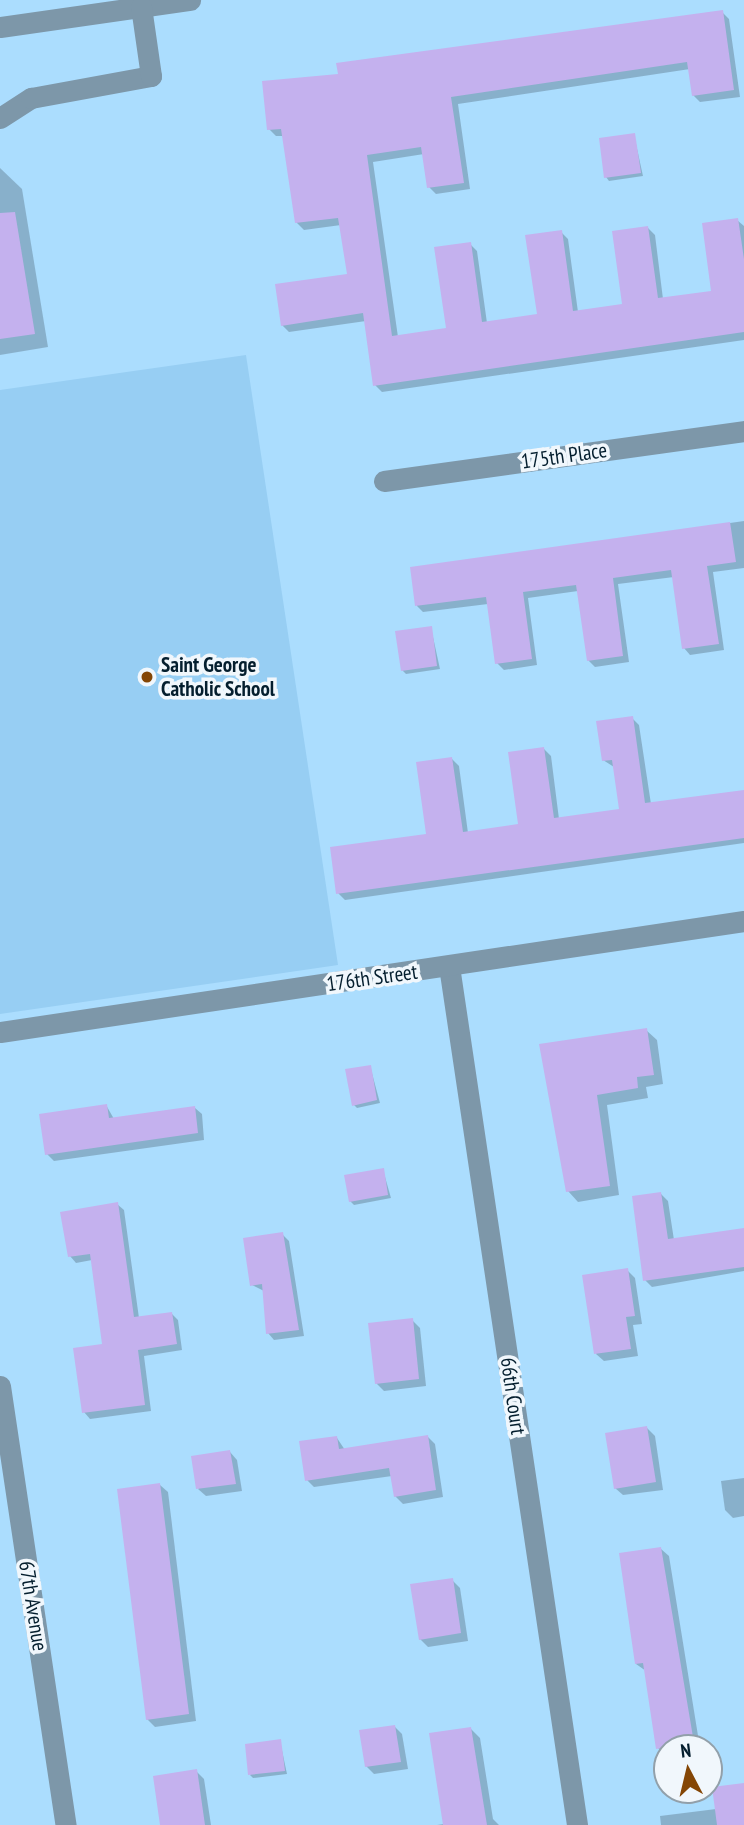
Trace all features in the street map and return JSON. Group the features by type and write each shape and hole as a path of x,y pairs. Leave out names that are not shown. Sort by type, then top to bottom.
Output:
{"street":[{"path":"0,27 190,0"},
{"path":"0,118 31,98 151,76 141,7"},
{"name":"175th Place","path":"384,481 744,430"},
{"name":"176th Street","path":"0,1032 744,921"},
{"name":"66th Court","path":"449,967 577,1825"},
{"name":"67th Avenue","path":"0,1386 66,1825"}],"shaded area":[{"name":"Saint George Catholic School","path":"246,355 338,965 0,1014 0,390"}],"building":[{"path":"723,10 734,90 692,96 687,62 451,97 464,183 427,188 421,147 367,155 392,336 446,328 434,247 471,242 482,322 537,314 525,235 562,230 573,311 622,304 612,231 648,226 658,298 711,291 702,223 738,218 744,259 744,332 373,386 363,313 281,326 275,284 347,274 338,218 295,223 281,129 267,130 262,81 338,74 336,63"},
{"path":"635,133 641,173 604,178 599,138"},
{"path":"15,212 35,334 0,339 0,213"},
{"path":"730,522 736,562 707,566 719,644 682,649 671,570 613,578 623,656 587,661 576,585 523,592 532,659 495,664 486,597 415,606 410,567"},
{"path":"432,626 437,666 401,671 395,631"},
{"path":"633,716 645,803 744,790 744,838 336,894 330,847 426,834 416,762 452,757 463,832 518,824 508,752 544,747 554,818 619,809 612,760 602,761 596,721"},
{"path":"647,1028 654,1075 637,1077 638,1088 597,1095 610,1186 566,1192 539,1044"},
{"path":"371,1065 377,1100 352,1106 345,1069"},
{"path":"107,1104 109,1118 195,1106 198,1133 45,1155 39,1114"},
{"path":"384,1168 388,1195 349,1202 344,1175"},
{"path":"661,1192 668,1239 744,1228 744,1267 643,1281 632,1196"},
{"path":"118,1202 134,1317 172,1312 177,1344 138,1350 145,1405 82,1413 73,1348 102,1344 90,1254 68,1257 60,1212"},
{"path":"283,1232 299,1330 266,1334 262,1284 250,1286 243,1238"},
{"path":"628,1268 635,1316 626,1317 631,1349 594,1354 582,1275"},
{"path":"413,1318 419,1379 375,1384 368,1323"},
{"path":"647,1426 656,1482 614,1489 605,1433"},
{"path":"428,1435 436,1490 394,1497 389,1468 305,1481 299,1441 337,1436 339,1449"},
{"path":"230,1450 236,1484 196,1489 191,1456"},
{"path":"160,1483 189,1714 146,1720 117,1489"},
{"path":"661,1547 692,1734 654,1734 643,1663 635,1664 619,1553"},
{"path":"453,1578 461,1633 419,1640 410,1584"},
{"path":"395,1725 401,1762 365,1767 359,1730"},
{"path":"471,1727 487,1825 443,1825 429,1733"},
{"path":"281,1739 285,1771 248,1775 245,1744"},
{"path":"197,1769 205,1825 160,1825 153,1776"},
{"path":"744,1783 744,1825 717,1825 714,1804 723,1804 723,1786"}],"place":[{"name":"Saint George Catholic School","path":"147,677"}]}
